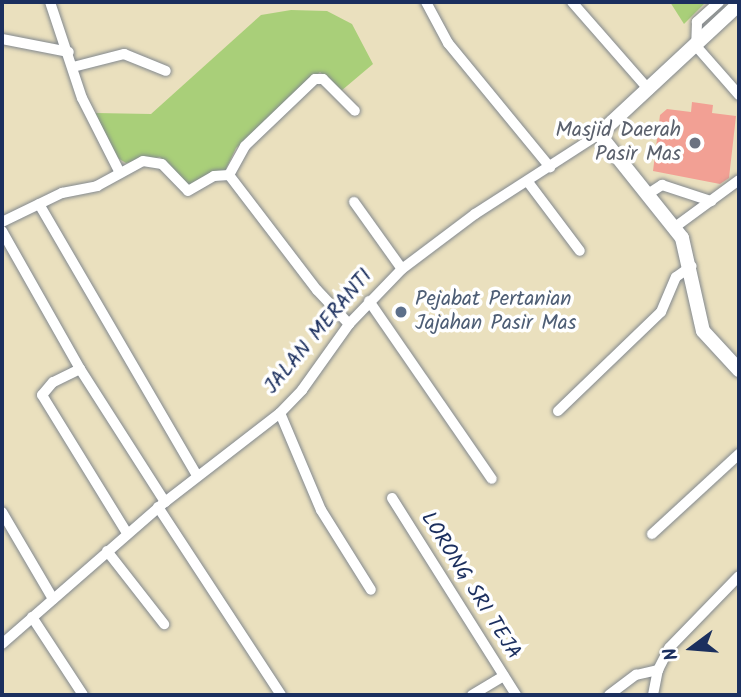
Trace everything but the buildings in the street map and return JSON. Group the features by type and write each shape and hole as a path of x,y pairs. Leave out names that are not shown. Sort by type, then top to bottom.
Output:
{"main road":[{"name":"JALAN MERANTI","path":"599,134 739,4"},
{"path":"599,134 675,227 692,266 703,331 739,369"}],"street":[{"path":"50,2 92,120 120,173"},
{"path":"426,2 448,43 550,167"},
{"path":"572,2 649,90"},
{"path":"719,2 697,22 696,46 739,95"},
{"path":"2,39 69,52"},
{"path":"73,67 124,54 166,71"},
{"path":"229,175 245,146 315,79 323,79 355,111"},
{"name":"JALAN MERANTI","path":"2,644 127,533 279,413 302,390 349,324 369,301 430,245 599,134"},
{"path":"2,222 39,204 97,186 143,161 156,161 188,191 214,176 229,175"},
{"path":"229,175 317,290 349,324"},
{"path":"675,227 739,180"},
{"path":"528,182 580,251"},
{"path":"648,194 662,185 711,201"},
{"path":"354,202 402,269"},
{"path":"39,204 197,476"},
{"path":"2,231 80,369 281,695"},
{"path":"558,411 661,312 676,276 692,266"},
{"path":"369,301 492,479"},
{"path":"80,369 53,382 42,396 127,533"},
{"path":"279,413 321,510 371,590"},
{"path":"652,534 739,454"},
{"name":"LORONG SRI TEJA","path":"392,498 516,695"},
{"path":"2,512 53,599"},
{"path":"107,551 164,624"},
{"path":"653,695 658,670 675,640 739,576"},
{"path":"32,617 83,695"},
{"path":"610,695 636,675 658,670"},
{"path":"471,695 504,676"}],"green space":[{"path":"670,2 706,2 684,24"},
{"path":"291,10 327,11 352,24 373,64 341,91 320,72 236,148 225,171 189,187 160,157 126,163 116,157 95,113 151,114 261,15"}],"place":[{"name":"Masjid Daerah Pasir Mas","path":"695,143"},
{"name":"Pejabat Pertanian Jajahan Pasir Mas","path":"401,312"}]}
